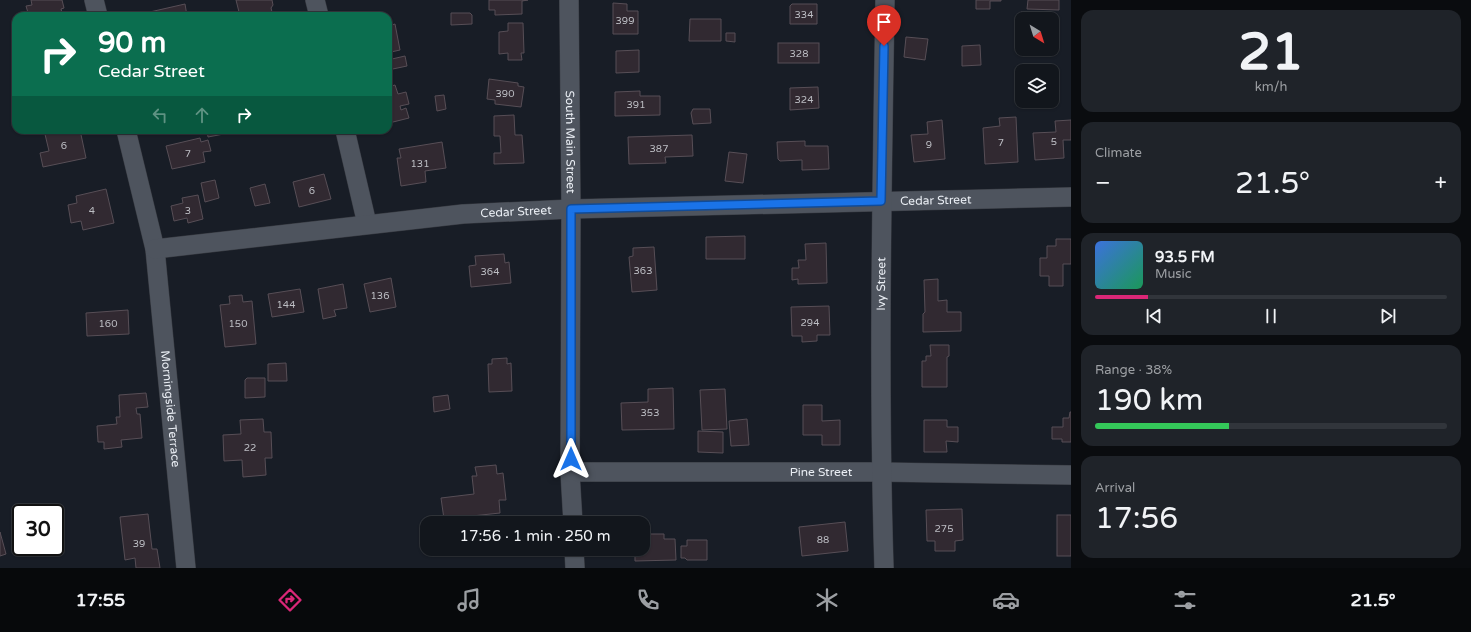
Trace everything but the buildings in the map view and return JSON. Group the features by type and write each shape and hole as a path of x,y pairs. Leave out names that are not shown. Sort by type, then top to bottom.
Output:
{"street":[{"path":"94,0 97,12"},
{"path":"315,0 318,12"},
{"name":"South Main Street","path":"569,0 571,209 570,472 573,516"},
{"name":"Ivy Street","path":"884,568 881,472 881,201 885,0"},
{"name":"Morningside Terrace","path":"127,134 155,249 186,568"},
{"path":"346,134 367,224"},
{"name":"Cedar Street","path":"155,249 463,214 571,209 1071,197"},
{"name":"Pine Street","path":"570,472 881,472 1071,475"},
{"path":"574,556 574,568"}],"route":[{"path":"571,459 571,209 881,201 884,46"}]}
